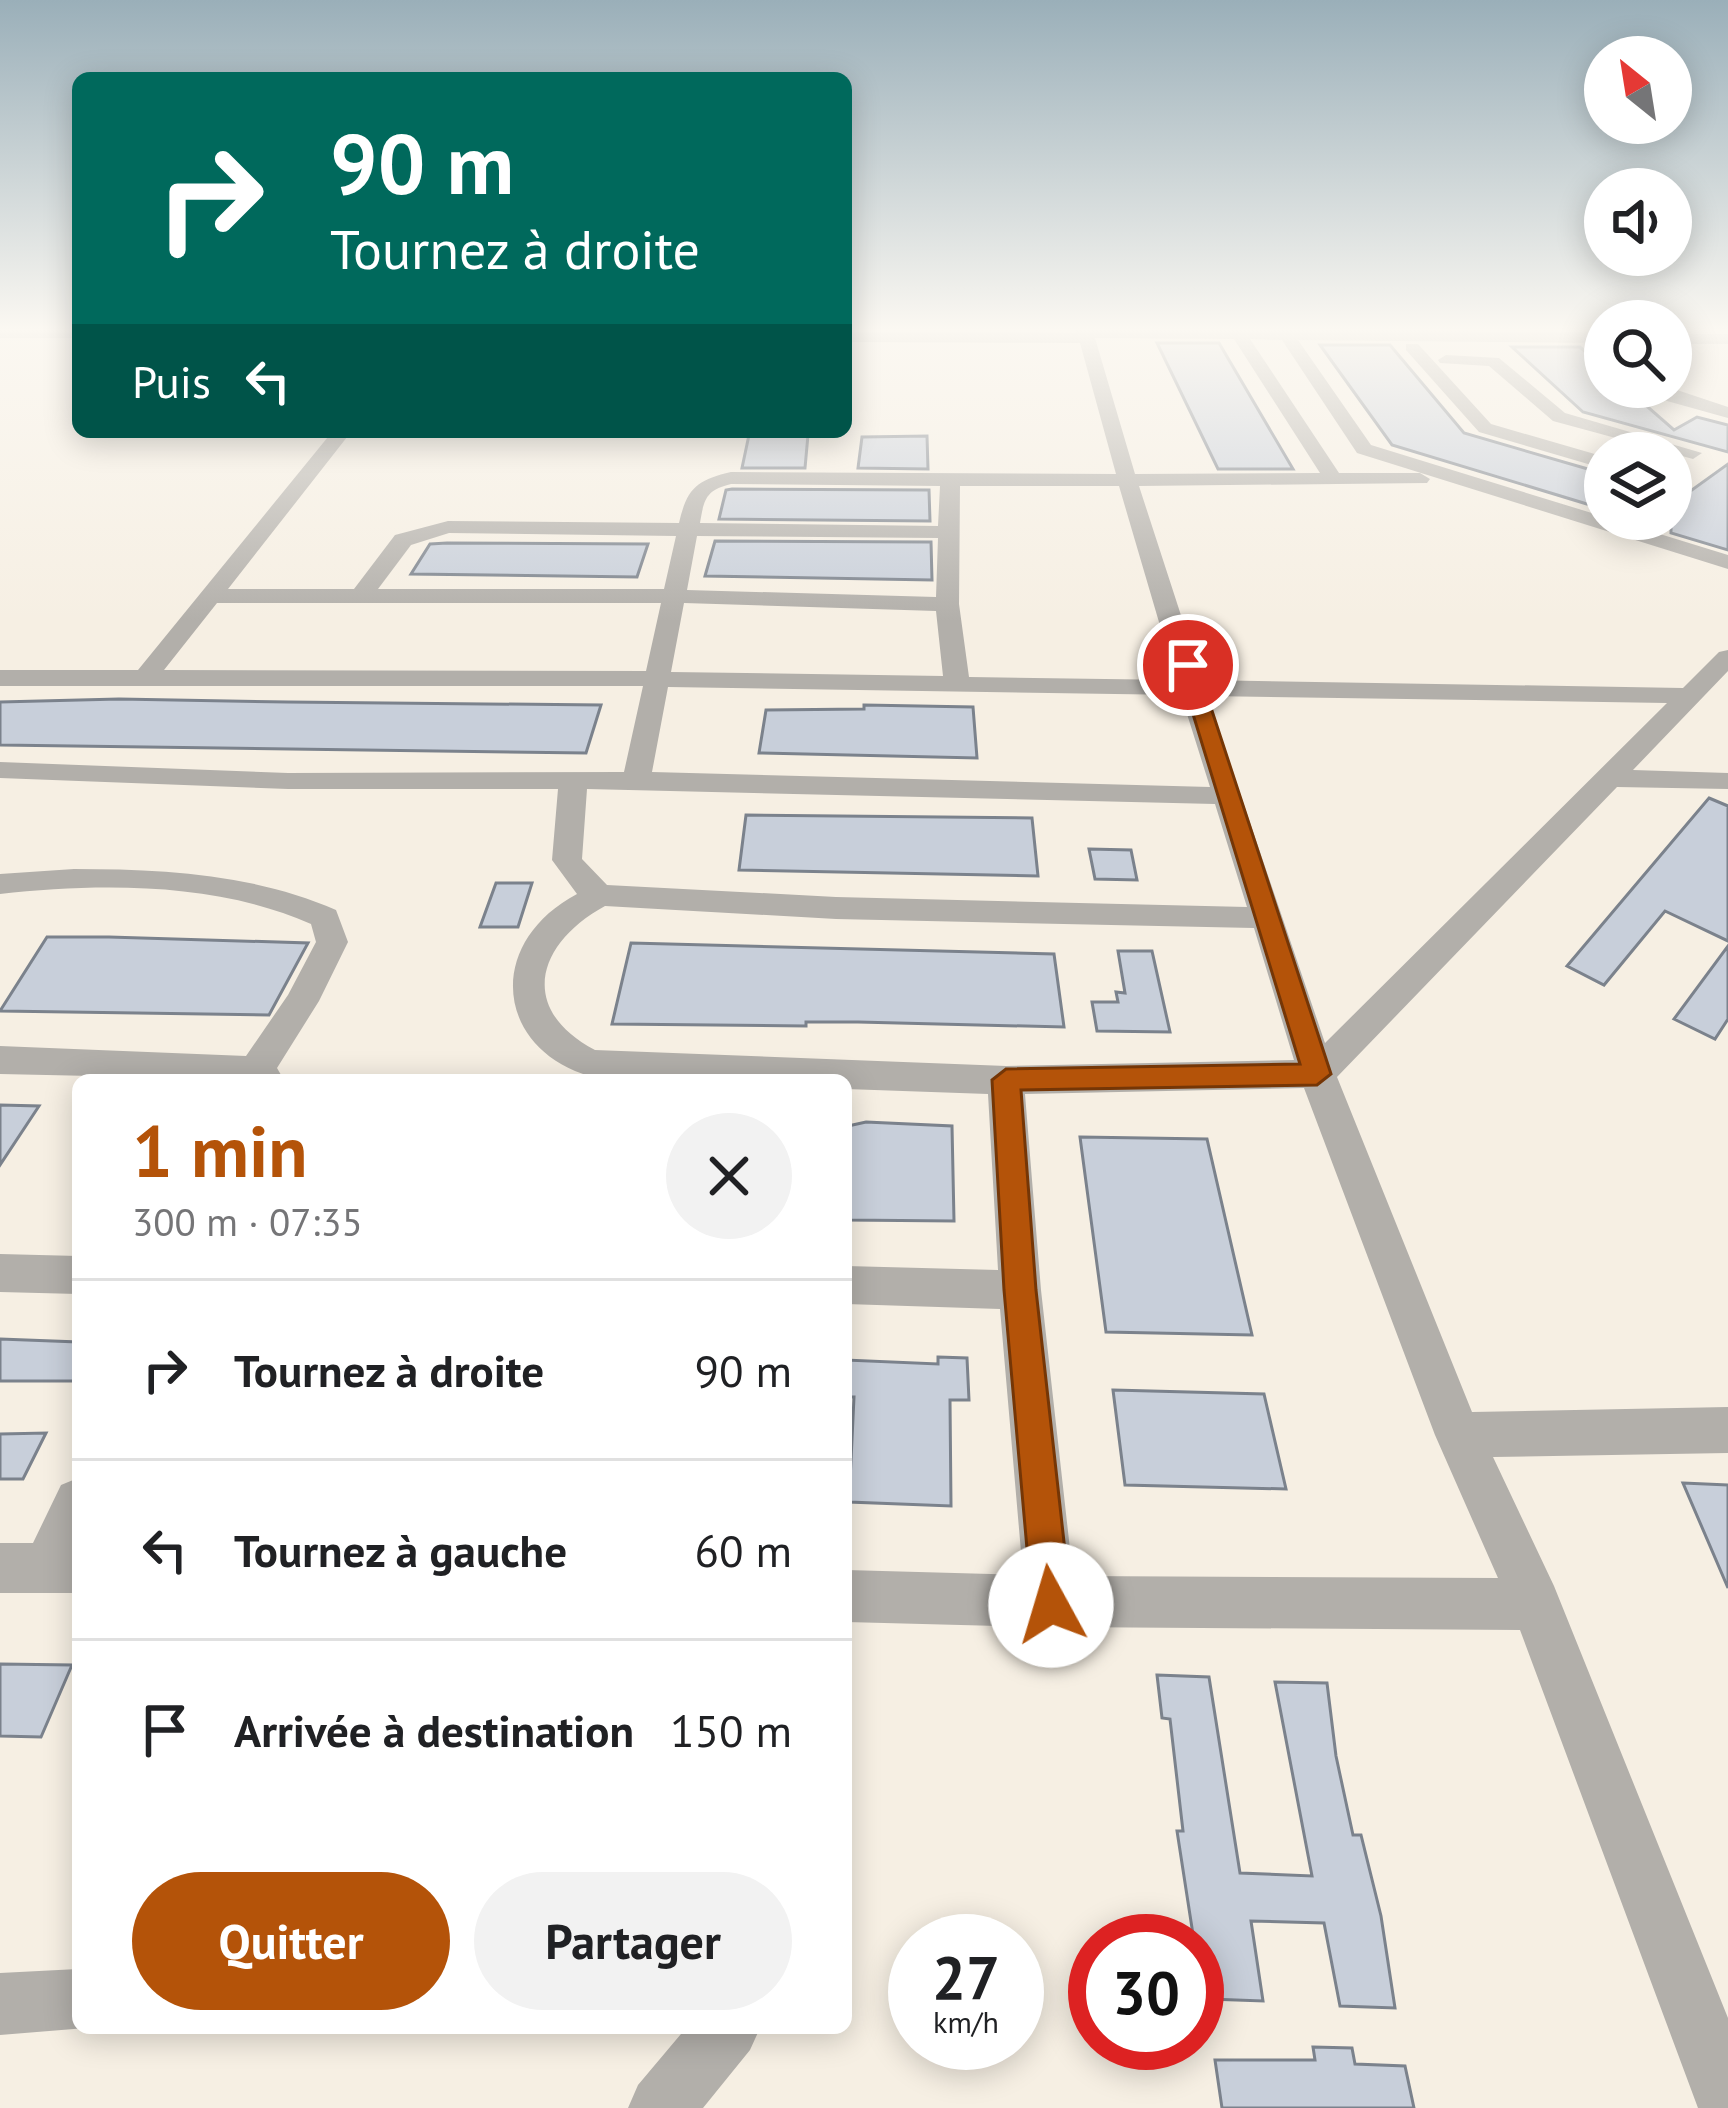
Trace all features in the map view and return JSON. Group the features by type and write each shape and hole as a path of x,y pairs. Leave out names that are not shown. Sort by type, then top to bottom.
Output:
{"street":[{"path":"1112,425 1317,1074 1458,1435 1536,1604 1728,2100"},
{"path":"1299,425 1334,479"},
{"path":"1348,425 1364,449 1584,515"},
{"path":"1483,425 1584,457"},
{"path":"1590,425 1693,453 1725,425"},
{"path":"146,676 338,438"},
{"path":"636,780 694,496 717,480 1453,478"},
{"path":"950,480 947,604 957,684"},
{"path":"361,596 403,540 432,529 951,532"},
{"path":"1662,540 1728,562"},
{"path":"215,596 672,596 947,604"},
{"path":"852,1075 1006,1080 1317,1074 1728,657"},
{"path":"0,678 659,680 1196,692 1685,696"},
{"path":"0,770 288,781 636,780 1227,796"},
{"path":"1608,778 1728,781"},
{"path":"573,780 567,860 584,884 600,895 836,908 1269,918"},
{"path":"0,884 37,878 202,886 325,918 332,942 262,1074"},
{"path":"600,895 559,919 527,966 524,985 537,1020 560,1046 582,1061 619,1068 812,1074"},
{"path":"0,1060 244,1074"},
{"path":"1006,1080 1020,1290 1051,1605"},
{"path":"0,1273 72,1275"},
{"path":"852,1285 1020,1290"},
{"path":"1458,1435 1728,1430"},
{"path":"42,1567 72,1513"},
{"path":"852,1596 1051,1605 1310,1599 1536,1604"},
{"path":"0,2004 72,2000"},
{"path":"662,2108 723,2034"}],"building":[{"path":"1197,425 1267,425 1293,469 1218,469"},
{"path":"1378,425 1458,425 1464,433 1584,468 1584,503 1392,445"},
{"path":"1631,425 1669,425 1674,430 1682,425 1728,425 1728,452 1692,442 1692,432 1656,432"},
{"path":"927,436 928,469 858,468 862,437"},
{"path":"748,438 808,438 805,468 742,468"},
{"path":"1728,464 1728,550 1692,539 1692,490"},
{"path":"726,490 929,490 930,521 719,519"},
{"path":"715,541 931,542 932,580 705,576"},
{"path":"430,544 648,544 637,577 411,574"},
{"path":"0,702 601,705 586,753 0,745"},
{"path":"864,705 973,707 977,758 759,753 766,710 864,709"},
{"path":"1709,798 1728,806 1728,941 1665,911 1604,985 1567,966"},
{"path":"746,815 1032,818 1038,876 739,870"},
{"path":"1089,849 1131,850 1137,880 1095,879"},
{"path":"496,883 532,883 518,927 480,927"},
{"path":"47,937 308,943 269,1015 0,1011"},
{"path":"631,943 1054,954 1064,1027 858,1022 612,1024"},
{"path":"1728,946 1728,1019 1715,1039 1674,1019"},
{"path":"1118,951 1152,951 1170,1032 1097,1031 1092,1002 1118,1002 1116,992 1125,993"},
{"path":"0,1105 39,1106 0,1165"},
{"path":"852,1125 952,1126 954,1221 852,1220"},
{"path":"1080,1137 1207,1139 1252,1335 1106,1332"},
{"path":"0,1339 72,1342 72,1381 0,1381"},
{"path":"938,1357 967,1358 969,1400 950,1400 951,1506 852,1502 852,1360 938,1364"},
{"path":"1113,1390 1264,1394 1286,1489 1125,1485"},
{"path":"46,1433 23,1479 0,1479 0,1434"},
{"path":"1683,1483 1728,1485 1728,1588"},
{"path":"0,1664 72,1665 41,1737 0,1736"},
{"path":"1157,1675 1209,1677 1240,1873 1312,1876 1275,1682 1327,1683 1336,1756 1353,1835 1361,1835 1381,1916 1395,2008 1340,2006 1324,1923 1251,1921 1263,2001 1224,2000 1224,1914 1190,1914 1177,1831 1183,1831 1170,1719 1162,1718"},
{"path":"1313,2047 1352,2048 1355,2064 1405,2066 1414,2108 1222,2108 1216,2070 1224,2070 1224,2060 1315,2060"}],"route":[{"path":"1051,1605 1020,1290 1006,1080 1317,1074 1188,665"}]}
